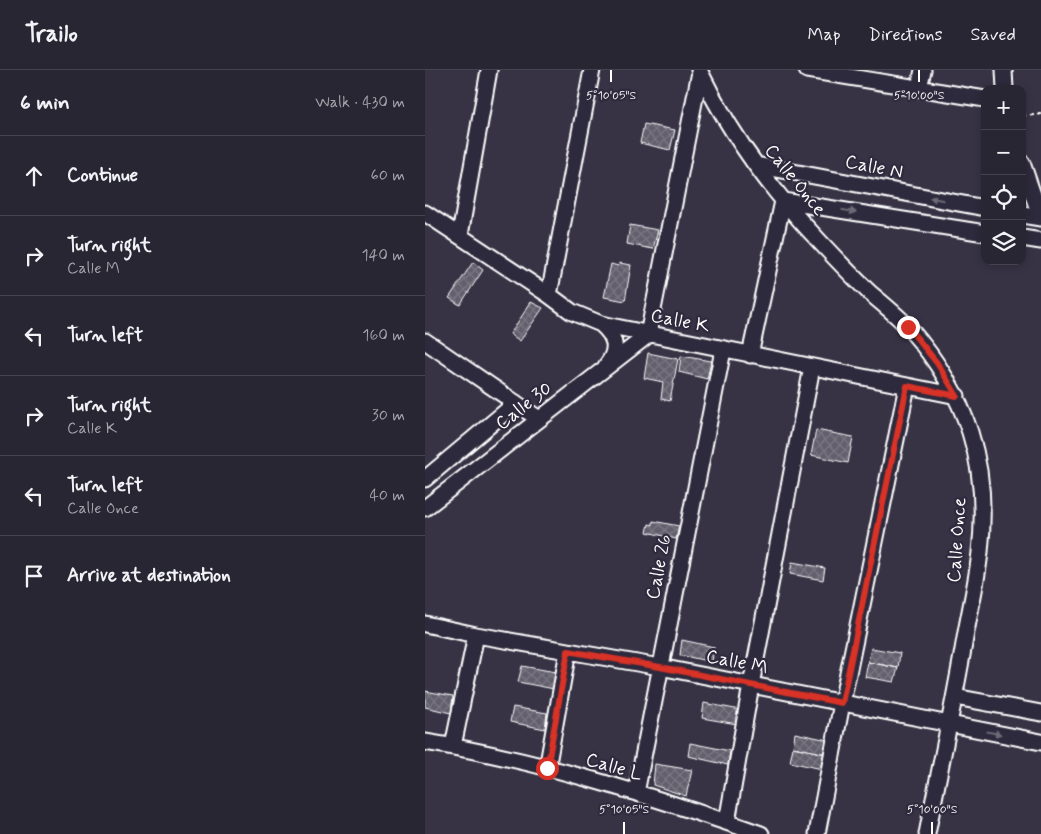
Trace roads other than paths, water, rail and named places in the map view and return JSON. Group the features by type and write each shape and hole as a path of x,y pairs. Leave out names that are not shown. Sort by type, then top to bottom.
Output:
{"street":[{"path":"460,235 489,70"},
{"path":"549,295 592,70"},
{"path":"807,70 831,72 981,98"},
{"path":"919,88 923,70"},
{"path":"1004,70 1005,85"},
{"path":"648,335 700,71"},
{"name":"Calle Once","path":"700,71 740,143 783,201 844,267 908,327 937,363 957,396 969,425 980,473 983,516 980,553 955,696 927,834"},
{"name":"Calle N","path":"756,165 981,207"},
{"path":"1026,175 1041,218 1026,216"},
{"path":"750,355 783,201 981,231"},
{"name":"Calle K","path":"425,213 549,295 571,312 601,324 957,396"},
{"path":"1026,239 1041,241"},
{"path":"601,324 609,331 613,338 614,346 611,360 603,370"},
{"name":"Calle 30","path":"425,508 648,335"},
{"path":"425,341 539,419"},
{"name":"Calle 26","path":"635,793 723,350"},
{"path":"727,822 751,685 812,368"},
{"path":"817,834 907,386"},
{"path":"425,480 516,403"},
{"name":"Calle M","path":"425,624 476,635 660,667 1041,742"},
{"path":"453,746 476,635"},
{"path":"547,768 568,651"},
{"path":"955,696 1041,713"},
{"name":"Calle L","path":"425,742 453,746 547,768 635,793 761,834"}]}
